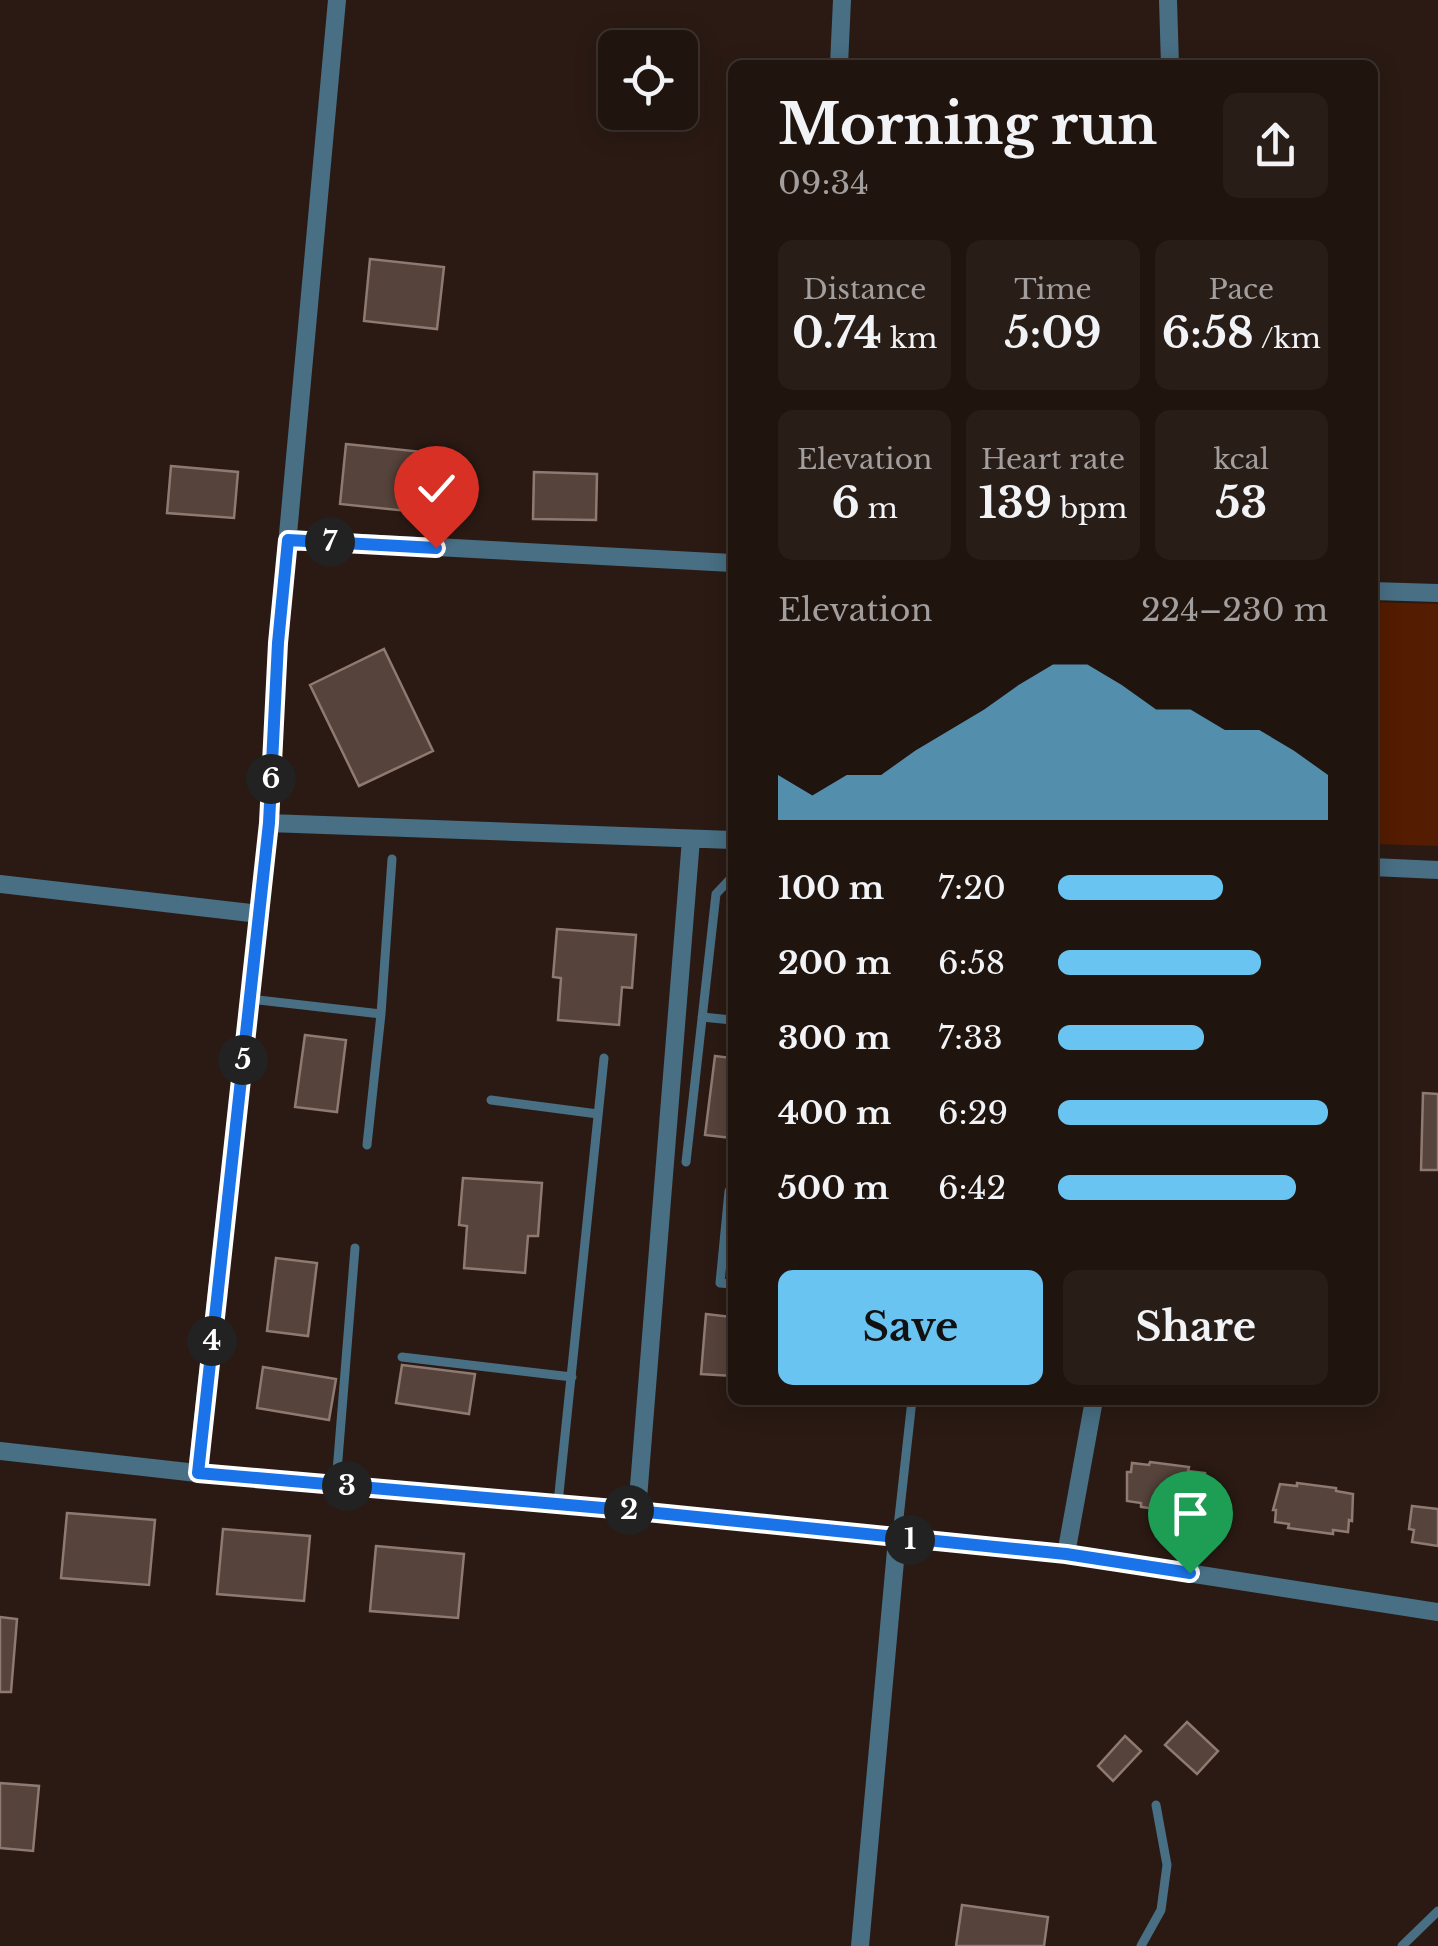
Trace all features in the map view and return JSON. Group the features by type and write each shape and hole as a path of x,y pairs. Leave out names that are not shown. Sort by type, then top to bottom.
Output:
{"street":[{"path":"198,1473 269,823 278,643 338,0"},
{"path":"839,60 842,0"},
{"path":"1168,0 1170,60"},
{"path":"288,540 728,564"},
{"path":"1378,591 1438,593"},
{"path":"269,823 728,840"},
{"path":"637,1511 691,839"},
{"path":"1378,867 1438,870"},
{"path":"0,884 259,914"},
{"path":"1066,1554 1093,1405"},
{"path":"0,1450 198,1473 1066,1554 1438,1612"},
{"path":"860,1946 897,1539"}],"lane":[{"path":"367,1145 382,1014 392,859"},
{"path":"686,1162 716,894 728,881"},
{"path":"250,1000 382,1014"},
{"path":"702,1017 728,1020"},
{"path":"558,1504 604,1058"},
{"path":"490,1100 598,1114"},
{"path":"728,1209 720,1283 728,1284"},
{"path":"336,1485 355,1248"},
{"path":"402,1357 572,1377"},
{"path":"897,1539 911,1405"},
{"path":"1141,1946 1161,1910 1167,1865 1156,1805"},
{"path":"1402,1946 1438,1911"}],"shaded area":[{"path":"1378,602 1438,604 1438,846 1378,844"}],"building":[{"path":"370,259 444,267 437,329 364,321"},
{"path":"346,444 423,452 417,512 340,504"},
{"path":"171,466 238,472 234,518 167,513"},
{"path":"534,472 597,474 596,520 533,519"},
{"path":"384,649 433,751 359,786 310,685"},
{"path":"557,929 636,935 632,988 622,987 619,1025 558,1020 561,978 553,977"},
{"path":"305,1035 346,1040 337,1112 295,1107"},
{"path":"715,1056 728,1058 728,1138 705,1135"},
{"path":"1423,1093 1438,1094 1438,1170 1421,1170"},
{"path":"463,1178 542,1183 538,1236 528,1236 525,1273 464,1268 467,1226 459,1225"},
{"path":"276,1258 317,1263 308,1336 267,1331"},
{"path":"706,1314 728,1317 728,1376 701,1374"},
{"path":"402,1365 475,1374 469,1414 396,1403"},
{"path":"263,1367 336,1379 329,1420 257,1408"},
{"path":"1150,1462 1205,1473 1207,1482 1200,1511 1185,1509 1185,1513 1141,1507 1141,1503 1127,1501 1127,1472 1131,1472 1132,1463"},
{"path":"1297,1483 1353,1494 1348,1532 1288,1528 1289,1524 1275,1522 1273,1510 1280,1484"},
{"path":"1412,1506 1438,1509 1438,1546 1412,1542"},
{"path":"67,1513 155,1520 149,1585 61,1578"},
{"path":"223,1529 310,1536 304,1601 217,1594"},
{"path":"376,1546 464,1554 458,1618 370,1611"},
{"path":"0,1617 17,1619 11,1692 0,1692"},
{"path":"1187,1722 1218,1751 1197,1774 1165,1745"},
{"path":"1125,1736 1141,1751 1113,1781 1098,1766"},
{"path":"0,1783 39,1786 33,1851 0,1848"},
{"path":"962,1905 1048,1917 1044,1946 956,1946"}],"route":[{"path":"436,548 288,540 278,643 269,823 198,1473 1066,1554 1190,1573"}]}
